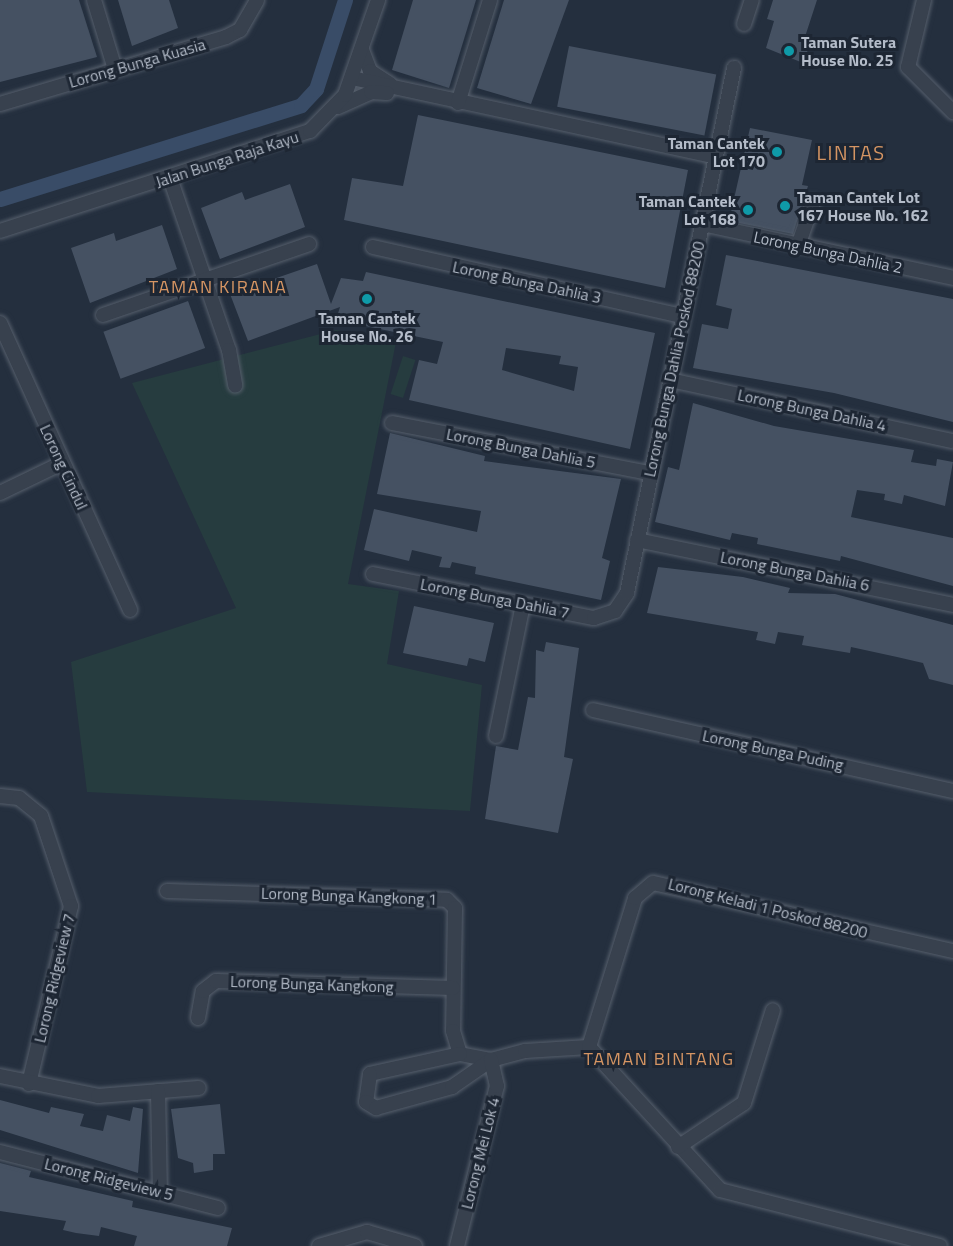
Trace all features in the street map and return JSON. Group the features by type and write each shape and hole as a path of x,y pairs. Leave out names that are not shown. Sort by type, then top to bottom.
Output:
{"street":[{"path":"94,0 115,69"},
{"name":"Lorong Bunga Kuasia","path":"0,104 226,37 240,30 257,0"},
{"name":"Jalan Bunga Raja Kayu","path":"0,231 290,141 337,108 352,78 378,0"},
{"path":"458,103 490,0"},
{"path":"744,24 752,0"},
{"path":"924,0 908,67 953,111"},
{"path":"362,50 370,71 414,95"},
{"name":"Lorong Bunga Dahlia Poskod 88200","path":"615,611 627,593 734,68"},
{"path":"352,78 414,95 716,157"},
{"path":"337,108 371,92 414,95"},
{"path":"170,178 229,350 235,385"},
{"path":"798,246 813,203"},
{"name":"Lorong Bunga Dahlia 2","path":"702,224 953,278"},
{"path":"103,315 309,244"},
{"name":"Lorong Bunga Dahlia 3","path":"372,248 682,316"},
{"name":"Lorong Cindul","path":"0,322 130,610"},
{"name":"Lorong Bunga Dahlia 4","path":"670,380 953,441"},
{"name":"Lorong Bunga Dahlia 5","path":"392,423 650,473"},
{"path":"0,493 62,463"},
{"name":"Lorong Bunga Dahlia 6","path":"637,540 953,605"},
{"name":"Lorong Bunga Dahlia 7","path":"374,574 594,618 615,611"},
{"path":"496,736 523,605"},
{"name":"Lorong Bunga Puding","path":"593,710 953,790"},
{"name":"Lorong Ridgeview 7","path":"1,792 32,804 41,816 71,906 29,1084"},
{"name":"Lorong Keladi 1 Poskod 88200","path":"589,1047 635,898 653,883 953,951"},
{"name":"Lorong Bunga Kangkong 1","path":"167,891 447,900 455,908 453,1040 460,1054"},
{"name":"Lorong Bunga Kangkong","path":"198,1018 203,991 216,981 453,988"},
{"path":"678,1147 744,1103 773,1010"},
{"path":"491,1060 460,1054 370,1074 367,1105 376,1108 452,1087 491,1060 525,1051 589,1047 678,1147 720,1190 940,1246"},
{"name":"Lorong Mei Lok 4","path":"457,1246 497,1086 491,1060"},
{"path":"0,1076 29,1084 98,1096 199,1088"},
{"path":"158,1091 160,1192"},
{"name":"Lorong Ridgeview 5","path":"0,1152 218,1208"},
{"path":"319,1246 367,1232 415,1246"}],"green space":[{"path":"336,330 396,342 348,584 399,591 387,664 482,685 470,811 87,792 71,662 236,608 132,383"},
{"path":"403,356 415,360 403,398 391,394"}],"building":[{"path":"0,0 79,0 97,57 0,82"},
{"path":"118,0 169,0 178,28 132,46"},
{"path":"413,0 476,0 449,88 392,70"},
{"path":"504,0 569,0 531,104 477,88"},
{"path":"773,0 817,0 802,46 809,47 803,63 766,48 774,21 767,19"},
{"path":"569,46 716,75 704,135 557,107"},
{"path":"418,115 688,170 665,288 344,220 352,178 403,186"},
{"path":"750,128 812,140 802,185 808,186 793,234 729,221"},
{"path":"290,184 305,227 220,259 201,208 242,192 245,200"},
{"path":"162,225 177,269 90,303 71,248 114,233 116,241"},
{"path":"726,255 953,299 953,422 834,393 693,368 702,324 728,329 732,309 716,305"},
{"path":"317,264 331,304 341,278 363,281 366,272 655,333 630,449 409,400 419,360 437,364 443,342 336,320 340,307 248,341 230,294","holes":["506,348 561,356 559,364 578,367 574,391 502,370"]},
{"path":"188,301 205,348 121,379 103,332"},
{"path":"693,403 774,426 914,450 911,462 936,466 937,459 953,462 945,506 904,495 902,504 884,500 885,494 857,490 851,517 953,538 953,586 841,556 840,561 757,544 758,538 732,533 730,540 655,522 668,467 679,470"},
{"path":"390,433 485,456 484,461 621,479 602,558 610,561 601,600 475,574 476,567 452,562 450,568 439,567 442,557 412,550 409,561 364,550 374,509 477,532 481,511 377,494"},
{"path":"658,567 743,577 790,588 788,593 835,594 953,625 953,685 929,679 923,663 851,647 850,653 802,645 804,636 778,632 775,644 756,640 758,632 647,613"},
{"path":"414,606 494,623 485,662 469,658 467,666 403,653"},
{"path":"546,642 579,648 564,757 573,759 558,833 485,819 496,746 518,750 528,697 535,698 536,650 544,652"},
{"path":"0,1100 49,1113 51,1107 84,1114 80,1126 103,1131 107,1115 130,1121 133,1107 143,1109 138,1173 0,1130"},
{"path":"220,1104 225,1154 213,1154 213,1170 194,1173 193,1163 178,1158 171,1109"},
{"path":"0,1163 31,1171 29,1177 133,1201 132,1207 232,1228 227,1246 134,1246 137,1236 101,1227 99,1236 76,1233 63,1230 66,1221 0,1211"}],"waterway":[{"path":"0,199 301,105 316,89 345,0"}],"place":[{"name":"Taman Sutera House No. 25","path":"789,51"},
{"name":"Taman Cantek Lot 170","path":"777,152"},
{"name":"Taman Cantek Lot 167 House No. 162","path":"785,206"},
{"name":"Taman Cantek Lot 168","path":"748,210"},
{"name":"Taman Cantek House No. 26","path":"367,299"}],"district":[{"name":"LINTAS","path":"851,152"},
{"name":"TAMAN KIRANA","path":"218,287"},
{"name":"TAMAN BINTANG","path":"659,1059"}]}
